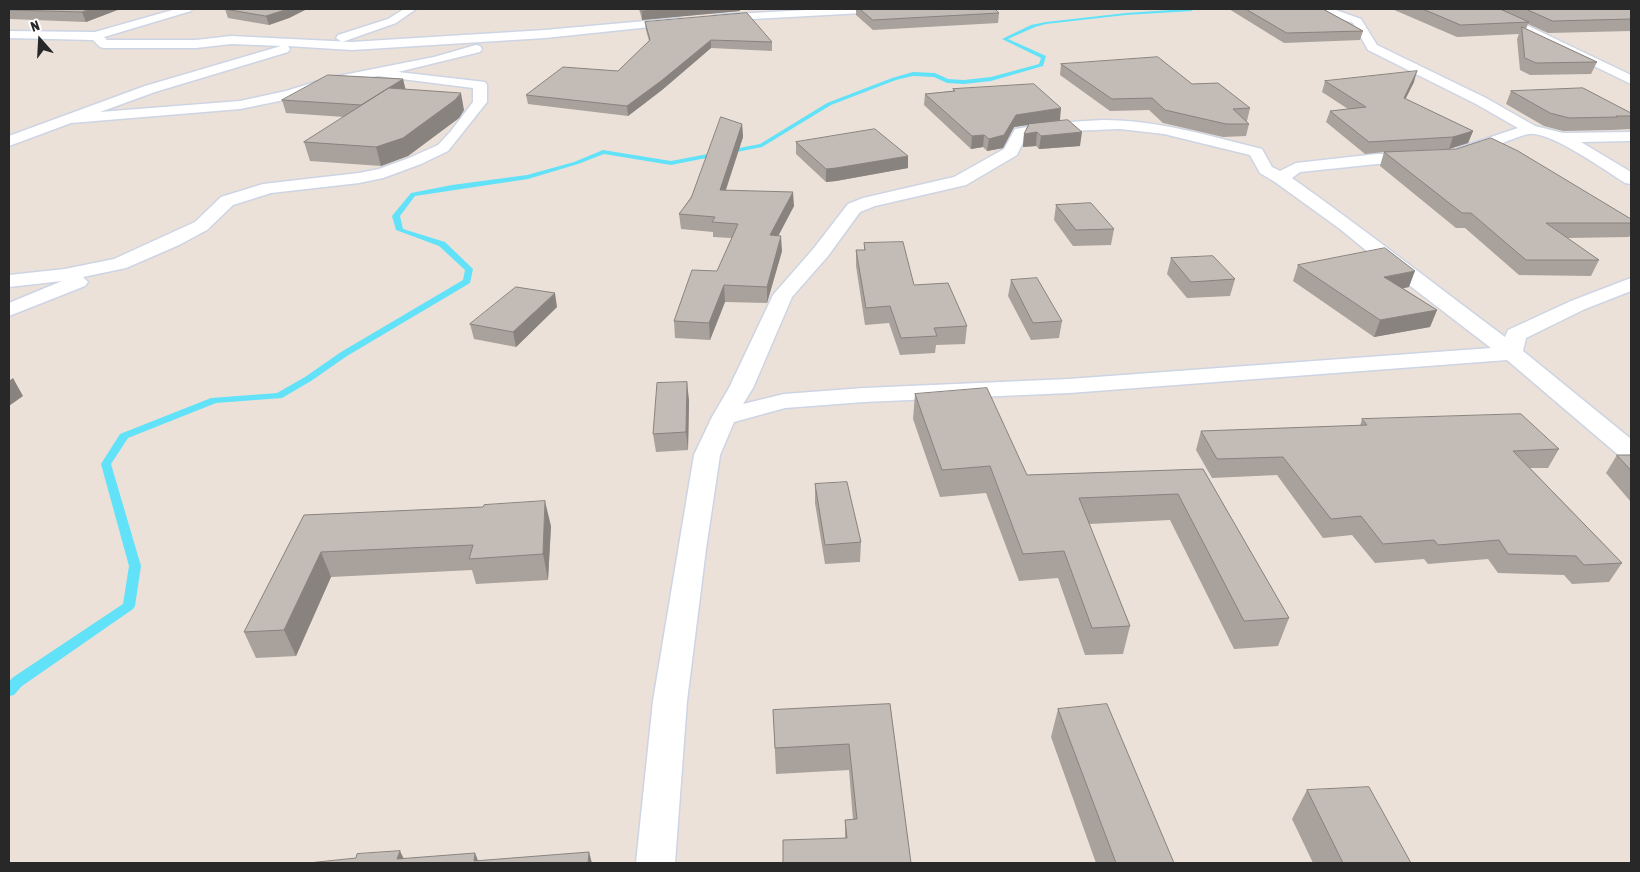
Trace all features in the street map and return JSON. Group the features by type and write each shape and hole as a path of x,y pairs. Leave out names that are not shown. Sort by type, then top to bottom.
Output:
{"street":[{"path":"9,35 96,36 187,9"},
{"path":"9,141 150,89 218,67 288,48 327,44 392,21 411,9"},
{"path":"707,18 790,12 881,9"},
{"path":"1323,9 1357,21 1372,47 1481,101 1530,129 1563,138 1631,179"},
{"path":"1486,9 1631,80"},
{"path":"96,36 104,44 196,44 231,40 352,46 546,34 689,20"},
{"path":"73,118 240,104 289,95 328,82 436,60 501,42 546,34"},
{"path":"9,310 172,241 201,226 227,201 269,188 375,174 443,148 480,102 480,85 455,80 403,78 378,72"},
{"path":"655,863 670,701 707,456 724,417 741,388 783,294 821,252 854,208 869,202 960,181 1011,152 1020,132 1052,127 1150,126 1256,152 1266,170 1281,178 1346,225 1403,271 1512,353 1631,452"},
{"path":"1451,156 1530,129"},
{"path":"1563,138 1631,136"},
{"path":"1281,178 1296,168 1377,159 1432,157"},
{"path":"9,281 65,275 119,264"},
{"path":"1512,353 1516,335 1578,305 1631,284"},
{"path":"724,417 784,401 864,395 1069,386 1512,353"}],"building":[{"path":"9,9 91,9 82,12"},
{"path":"225,9 288,9 266,16"},
{"path":"641,9 663,9 642,11"},
{"path":"860,9 995,9 999,13 873,20"},
{"path":"1246,9 1323,9 1363,31 1287,33"},
{"path":"1423,9 1500,9 1529,22 1461,25"},
{"path":"1526,9 1631,9 1631,19 1553,21"},
{"path":"747,13 772,42 711,40 627,106 526,95 563,67 618,71 650,40 645,22"},
{"path":"1522,27 1597,62 1536,63 1525,58"},
{"path":"1158,57 1192,84 1218,83 1250,108 1233,109 1249,124 1226,124 1165,110 1152,98 1112,99 1061,64"},
{"path":"1417,71 1404,98 1473,131 1453,137 1369,142 1330,111 1366,107 1325,81"},
{"path":"328,75 403,79 361,105 282,100"},
{"path":"1034,84 1061,108 1016,115 1004,135 989,139 984,135 972,136 925,94 955,91 953,89"},
{"path":"389,88 461,93 455,100 403,138 376,147 304,142"},
{"path":"1583,88 1631,113 1631,116 1569,118 1550,113 1511,91"},
{"path":"721,117 742,124 720,190 793,192 770,235 781,236 767,287 724,285 709,323 674,321 692,270 717,271 738,224 712,222 715,217 679,214 691,198"},
{"path":"1068,120 1082,132 1041,136 1037,132 1024,134 1029,124"},
{"path":"875,129 908,156 826,169 796,142"},
{"path":"1491,138 1518,151 1631,219 1631,223 1546,223 1599,260 1526,260 1471,213 1462,213 1384,152 1456,149"},
{"path":"1091,203 1114,229 1076,230 1056,205"},
{"path":"903,242 914,285 948,283 967,326 934,328 937,336 901,338 890,306 866,308 856,250 865,250 864,243"},
{"path":"1385,248 1415,271 1384,277 1437,310 1380,320 1298,265"},
{"path":"1213,256 1235,279 1191,282 1171,258"},
{"path":"1037,278 1062,321 1033,323 1011,280"},
{"path":"516,287 555,293 513,332 470,324"},
{"path":"687,382 686,432 653,434 657,383"},
{"path":"987,388 1027,475 1203,469 1289,618 1244,621 1178,494 1079,498 1130,626 1092,628 1064,551 1023,554 990,466 942,470 915,394"},
{"path":"1521,414 1559,449 1513,451 1622,563 1584,565 1576,556 1508,554 1499,540 1438,545 1434,540 1383,544 1361,516 1331,519 1283,457 1217,459 1201,431 1367,425 1362,419"},
{"path":"1617,455 1631,455 1631,470"},
{"path":"847,482 861,542 825,545 815,484"},
{"path":"545,501 543,554 469,559 473,545 321,552 284,630 244,632 304,515 483,507 484,505"},
{"path":"890,704 911,863 783,863 783,840 847,838 845,820 857,819 849,744 775,748 773,710"},
{"path":"1107,704 1174,863 1116,863 1058,709"},
{"path":"1369,787 1411,863 1343,863 1307,790"},
{"path":"400,851 397,859 475,853 474,861 589,852 588,863 308,863 356,858 357,854"}],"waterway":[{"path":"9,691 17,682 129,606 135,566 106,464 124,436 214,400 279,396 344,354 467,281 469,269 442,244 400,230 396,216 413,194 528,177 576,163 603,152 671,163 762,145 829,104 894,79 913,74 935,75 947,81 964,82 991,79 1041,65 1044,57 1004,39 1033,26 1126,14 1191,11 1187,9"}]}
